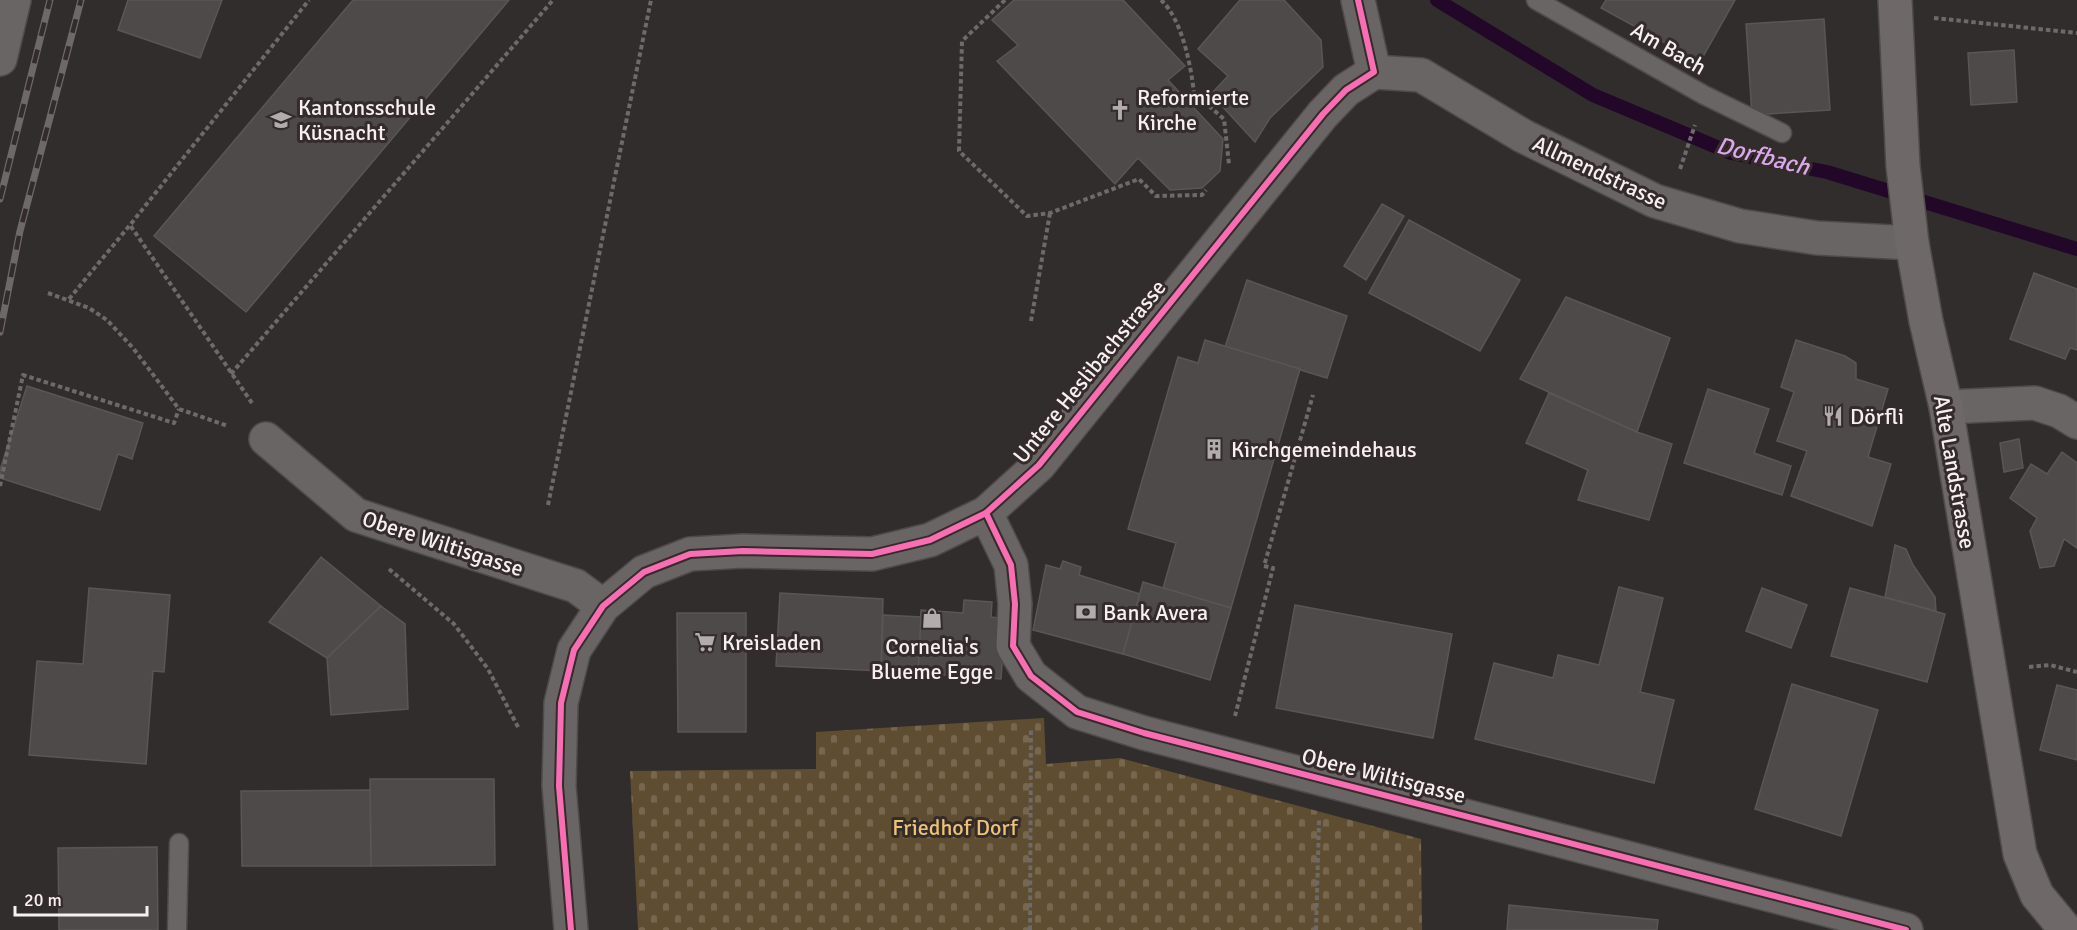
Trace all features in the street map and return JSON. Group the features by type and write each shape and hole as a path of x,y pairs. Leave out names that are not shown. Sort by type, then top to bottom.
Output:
{"street":[{"path":"0,59 14,0"},
{"path":"1358,0 1374,72"},
{"name":"Alte Landstrasse","path":"1895,0 1903,166 1912,238 1926,321 1946,407 2020,854 2037,894 2066,930"},
{"name":"Allmendstrasse","path":"1374,72 1421,75 1523,136 1655,201 1740,226 1817,238 1912,238"},
{"name":"Untere Heslibachstrasse","path":"571,930 559,786 561,703 574,650 603,606 644,572 690,554 743,551 872,554 930,540 986,513 1039,465 1323,114 1346,90 1374,72"},
{"path":"1946,407 2035,403 2059,411 2077,422"},
{"name":"Obere Wiltisgasse","path":"266,440 356,515 576,586 603,606"},
{"name":"Obere Wiltisgasse","path":"986,513 1011,565 1015,604 1013,646 1031,676 1077,712 1144,733 1407,799 1906,930"}],"lane":[{"name":"Am Bach","path":"1536,0 1704,95 1782,133"},
{"path":"177,930 178,843"}],"path":[{"path":"69,299 309,0"},
{"path":"231,374 553,0"},
{"path":"548,505 651,0"},
{"path":"1005,0 962,41 959,151 1027,216 1050,213 1138,179 1156,196 1202,195 1209,187"},
{"path":"1161,0 1170,8 1190,65 1194,93 1224,119 1229,165 1222,172"},
{"path":"1930,18 2077,33"},
{"path":"1682,163 1698,116"},
{"path":"1031,321 1050,213"},
{"path":"130,225 257,410 266,440"},
{"path":"48,293 89,308 120,334 179,409 266,440"},
{"path":"0,486 22,375 174,423 179,409"},
{"path":"1226,753 1273,568 1264,566 1313,394"},
{"path":"387,567 454,624 488,669 519,729 526,736"},
{"path":"2020,668 2050,665 2077,672"},
{"path":"1030,930 1031,676"},
{"path":"1316,930 1320,777"}],"green space":[{"name":"Friedhof Dorf","path":"1044,718 1046,764 1120,758 1421,839 1422,930 638,930 630,771 816,769 816,732"}],"building":[{"path":"128,0 222,0 200,58 118,30"},
{"path":"353,0 509,0 246,312 154,236"},
{"name":"Reformierte Kirche","path":"1014,0 1123,0 1185,66 1168,80 1223,139 1220,171 1202,188 1170,190 1138,158 1115,184 997,61 1018,45 992,20"},
{"path":"1240,0 1284,0 1321,40 1323,67 1270,118 1255,142 1211,94 1228,76 1198,49"},
{"path":"1606,0 1735,0 1700,62 1601,8"},
{"path":"1824,19 1830,110 1752,115 1746,24"},
{"path":"2014,50 2017,102 1971,105 1968,53"},
{"path":"1382,204 1404,216 1366,280 1344,266"},
{"path":"1409,220 1520,280 1480,351 1369,293"},
{"path":"2034,273 2077,289 2077,350 2070,348 2065,359 2010,339"},
{"path":"1247,280 1347,316 1327,378 1225,347"},
{"path":"1566,297 1670,338 1637,432 1520,379"},
{"name":"Kirchgemeindehaus","path":"1205,340 1300,369 1231,608 1163,588 1176,543 1128,529 1178,357 1198,363"},
{"name":"Dörfli","path":"1796,340 1845,356 1856,363 1856,379 1888,389 1868,457 1891,464 1872,526 1791,496 1807,451 1777,441 1794,392 1781,387"},
{"path":"27,386 143,423 132,459 118,454 100,510 0,478 0,470"},
{"path":"1708,389 1769,409 1754,453 1791,466 1782,495 1684,463"},
{"path":"1549,393 1637,432 1672,444 1649,520 1578,500 1588,470 1526,443"},
{"path":"2019,439 2023,468 2004,472 2000,443"},
{"path":"2062,452 2077,463 2077,548 2064,539 2054,566 2040,568 2030,531 2037,518 2010,498 2031,464 2047,474"},
{"path":"1895,545 1906,549 1913,565 1935,597 1936,611 1885,597"},
{"path":"321,557 381,606 327,658 269,622"},
{"name":"Bank Avera","path":"1063,561 1081,567 1079,575 1140,594 1123,654 1033,630 1046,565 1060,569"},
{"path":"1143,582 1231,608 1210,680 1123,654"},
{"path":"1619,587 1663,598 1640,692 1674,700 1654,783 1475,739 1494,663 1553,678 1558,655 1599,665"},
{"path":"89,588 170,595 164,672 153,671 146,764 29,755 37,661 83,664"},
{"path":"1762,588 1807,605 1791,648 1746,631"},
{"path":"1850,588 1945,614 1927,682 1831,656"},
{"path":"780,593 883,599 881,671 776,666"},
{"path":"964,600 992,602 991,617 1005,619 1001,679 918,673 921,610 963,613"},
{"path":"1295,605 1452,634 1433,738 1276,708"},
{"path":"381,606 405,624 408,709 331,715 327,658"},
{"path":"677,613 746,613 746,732 678,732"},
{"path":"883,615 921,617 918,673 881,671"},
{"path":"1792,684 1878,710 1841,836 1755,809"},
{"path":"2057,685 2077,690 2077,760 2040,750"},
{"path":"370,779 494,779 495,865 371,866"},
{"path":"370,790 371,866 242,866 241,791"},
{"path":"157,847 158,930 59,930 58,848"},
{"path":"1509,905 1658,920 1657,930 1507,930"}],"waterway":[{"name":"Dorfbach","path":"1437,0 1593,95 1731,153 1827,172 2077,249"}],"railway":[{"path":"0,199 50,0"},
{"path":"0,332 20,231 81,0"}],"cycle path":[{"path":"571,930 559,786 561,703 574,650 603,606 644,572 690,554 743,551 872,554 930,540 986,513 1039,465 1323,114 1346,90 1374,72 1358,0"},
{"path":"986,513 1011,565 1015,604 1013,646 1031,676 1077,712 1144,733 1906,930"}],"place":[{"name":"Reformierte Kirche","path":"1120,110"},
{"name":"Kantonsschule Küsnacht","path":"281,120"},
{"name":"Dörfli","path":"1833,416"},
{"name":"Kirchgemeindehaus","path":"1214,449"},
{"name":"Bank Avera","path":"1086,612"},
{"name":"Cornelia's Blueme Egge","path":"932,618"},
{"name":"Kreisladen","path":"705,642"}]}
